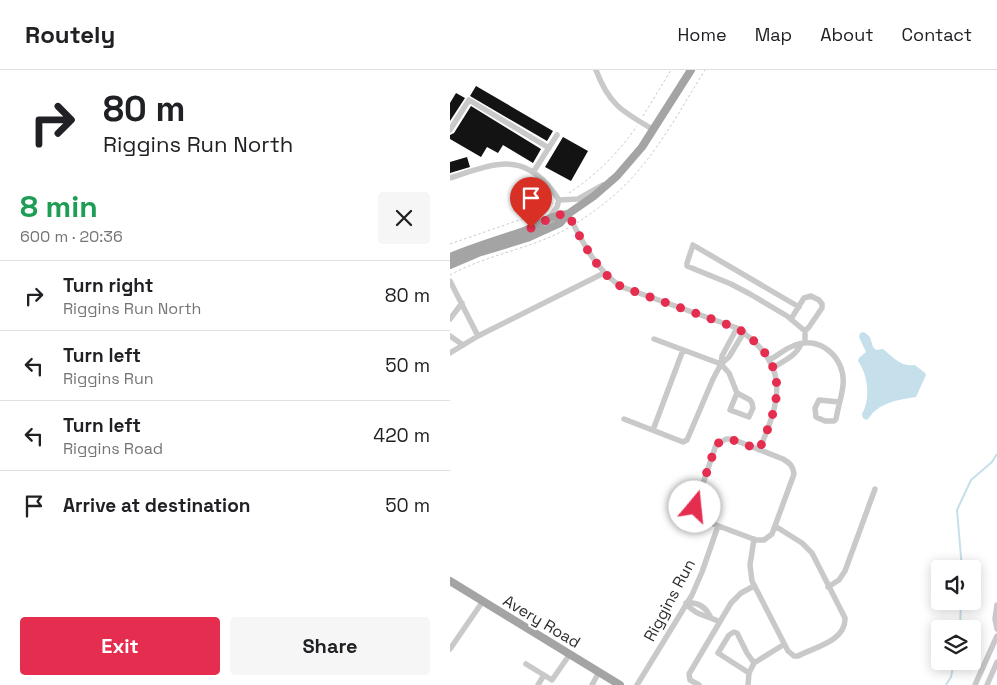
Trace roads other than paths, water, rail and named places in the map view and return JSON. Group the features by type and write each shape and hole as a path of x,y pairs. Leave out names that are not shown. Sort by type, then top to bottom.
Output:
{"main road":[{"path":"450,265 478,253 527,238 560,222 594,196 617,176 637,154 691,70"},
{"path":"450,257 476,246 522,231 556,215 568,214"},
{"name":"Avery Road","path":"450,581 620,685"}],"street":[{"path":"596,70 602,88 619,109 654,130"},
{"path":"450,130 469,100 549,148"},
{"path":"534,171 557,135"},
{"path":"450,178 484,168 504,164 517,164 534,171 553,190 559,200 557,207 549,218"},
{"path":"559,200 578,199 617,176"},
{"path":"568,214 599,268 622,287 737,328 757,344 770,360 777,377 778,391 768,431 759,450"},
{"path":"799,307 694,245 687,263 688,266 731,284 791,320 805,331"},
{"path":"450,353 478,336 604,273"},
{"path":"450,280 478,336"},
{"path":"774,367 789,358 800,348 803,344 805,331 822,308 822,304 819,300 807,296 791,320"},
{"path":"450,320 462,303"},
{"path":"721,364 722,356 737,328"},
{"path":"624,419 683,442 690,437 713,379 721,364 729,357 744,332"},
{"path":"450,336 463,345"},
{"path":"654,339 721,364 729,373 737,393 752,403 753,408 749,417 730,410 737,393"},
{"path":"770,360 793,345 814,342 820,345 835,356 843,385 839,402 834,421 824,421 816,417 815,408 819,400 839,402"},
{"path":"653,430 683,350"},
{"path":"784,351 789,358"},
{"path":"732,439 759,450 790,462 794,474 772,534 768,538 754,539 700,519 694,510 716,445 720,441 732,439"},
{"path":"828,587 839,580 845,571 875,489"},
{"name":"Riggins Run","path":"638,685 702,572 718,526"},
{"path":"754,539 750,565 752,581 788,652 794,656 838,637 845,625 845,618 812,553 802,543 775,526"},
{"path":"699,685 690,680 689,674 736,598 754,586"},
{"path":"450,649 484,601"},
{"path":"710,616 707,610 695,602 686,603 691,610 702,616 710,616 720,622"},
{"path":"997,605 995,619 997,629"},
{"path":"699,614 703,608"},
{"path":"749,673 718,653 729,635 734,632 737,633 746,653 754,663"},
{"path":"975,685 997,636"},
{"path":"748,685 749,673 754,663 783,644"},
{"path":"526,664 552,680 570,654"},
{"path":"987,685 997,662"},
{"path":"592,685 599,672"},
{"path":"538,685 544,675"}],"water":[{"path":"864,332 870,337 876,350 883,349 894,359 906,365 915,365 926,375 916,397 884,405 867,420 863,418 862,414 867,401 866,380 858,361 866,352 859,337 860,333"}],"waterway":[{"path":"961,560 957,510 971,480 992,462 997,454"},
{"path":"960,620 961,610"},
{"path":"946,685 951,677 952,670"}]}
